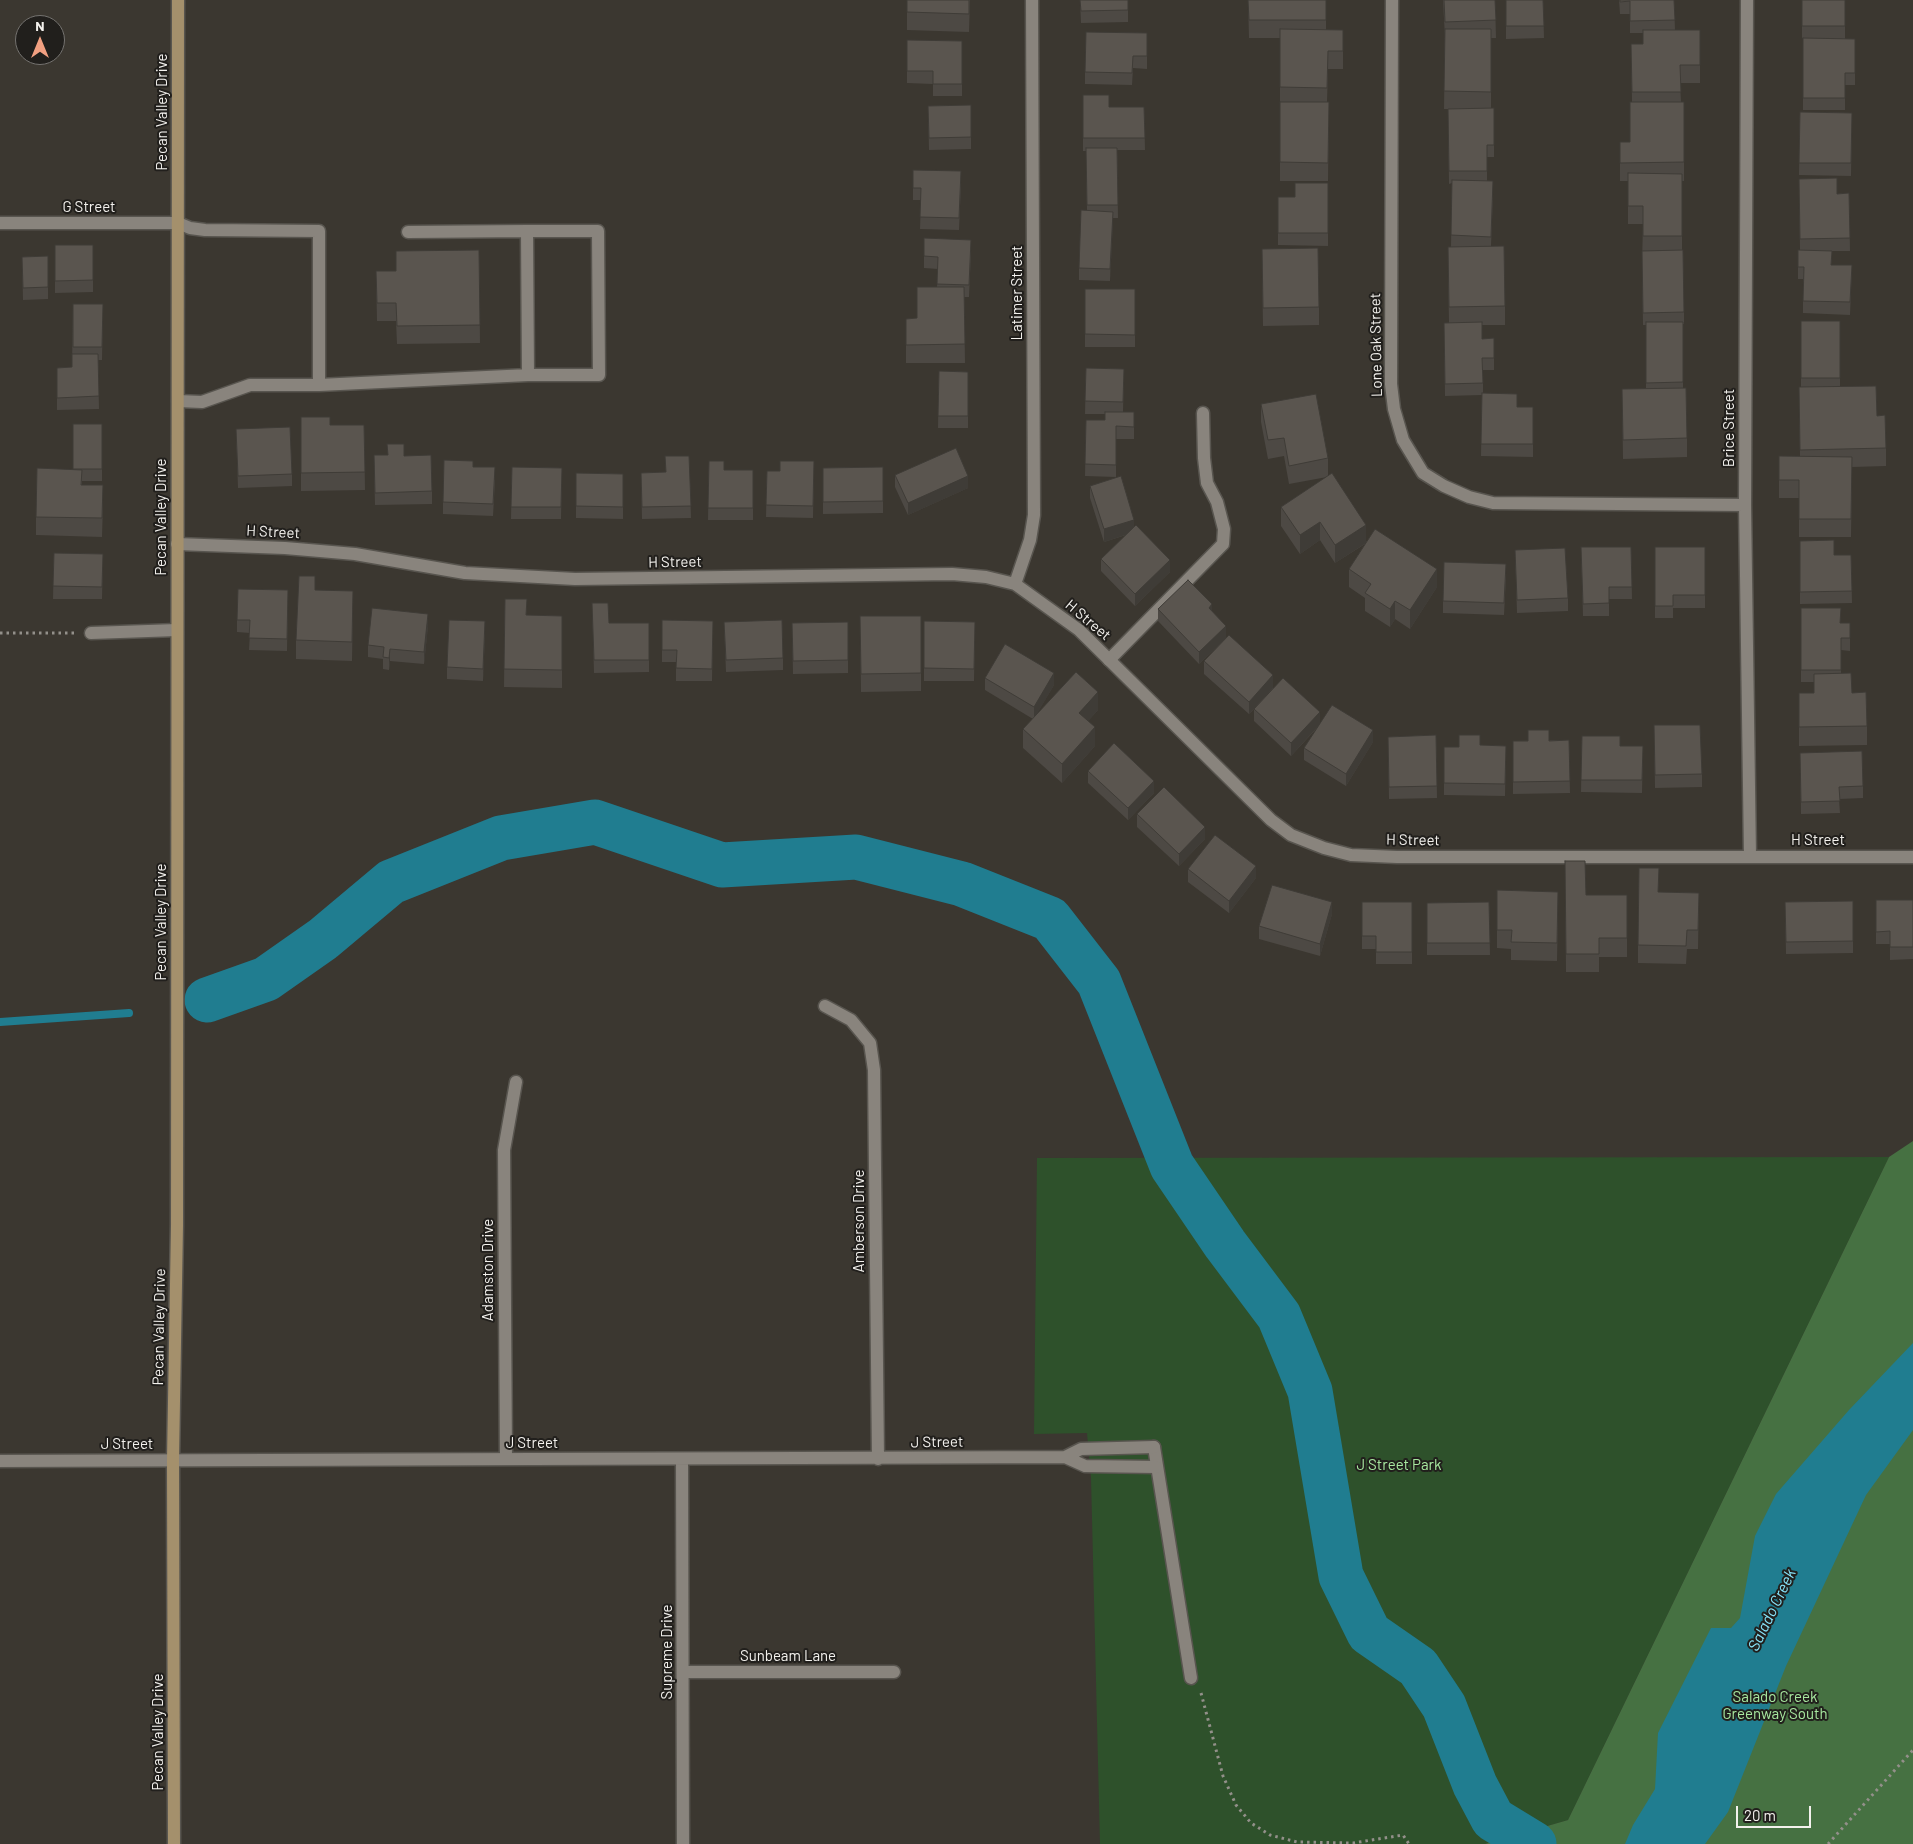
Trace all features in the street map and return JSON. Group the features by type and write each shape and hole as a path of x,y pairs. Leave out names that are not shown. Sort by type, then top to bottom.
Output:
{"main road":[{"name":"Pecan Valley Drive","path":"174,1844 173,1460 177,1225 178,0"}],"street":[{"name":"Latimer Street","path":"1015,584 1030,540 1034,515 1032,0"},
{"name":"Lone Oak Street","path":"1392,0 1391,384 1394,409 1403,440 1423,473 1444,486 1469,497 1492,503 1745,505"},
{"name":"Brice Street","path":"1747,0 1745,505 1750,856"},
{"name":"G Street","path":"0,223 178,223 190,228 205,230 319,231 319,385"},
{"path":"527,230 528,375"},
{"path":"178,401 202,402 250,385 319,385 528,375 599,375 598,231 408,232"},
{"path":"1109,660 1223,544 1224,529 1217,502 1208,483 1204,458 1203,413"},
{"name":"H Street","path":"177,544 285,548 355,554 465,573 575,579 952,574 986,577 1015,584 1079,630 1271,820 1291,835 1324,848 1352,855 1397,857 1913,857"},
{"path":"91,633 177,630"},
{"name":"Amberson Drive","path":"825,1006 851,1020 870,1043 874,1070 878,1459"},
{"name":"Adamston Drive","path":"506,1460 504,1150 516,1082"},
{"name":"J Street","path":"0,1460 1064,1457 1085,1466 1156,1466 1154,1447 1081,1449 1064,1457"},
{"name":"Supreme Drive","path":"682,1459 683,1844"},
{"path":"1156,1466 1191,1678"},
{"name":"Sunbeam Lane","path":"683,1672 894,1672"}],"path":[{"path":"0,633 91,633"},
{"path":"1191,1678 1199,1687 1224,1776 1236,1805 1251,1823 1270,1835 1298,1842 1352,1843 1403,1835 1409,1844"},
{"path":"1828,1844 1913,1750"}],"green space":[{"name":"Salado Creek Greenway South","path":"1913,1141 1913,1844 1485,1844 1568,1820 1889,1157"},
{"name":"J Street Park","path":"1889,1157 1568,1820 1485,1844 1100,1844 1091,1478 1087,1433 1034,1434 1037,1158"}],"water":[{"name":"Salado Creek","path":"1913,1343 1913,1430 1866,1495 1786,1666 1728,1812 1705,1844 1625,1844 1633,1825 1655,1789 1658,1733 1711,1628 1731,1628 1740,1618 1755,1536 1776,1494 1849,1410"}],"building":[{"path":"907,0 969,0 969,14 907,12"},
{"path":"1080,0 1128,0 1128,10 1081,11"},
{"path":"1248,0 1326,0 1326,20 1249,20"},
{"path":"1444,0 1495,0 1496,20 1445,22"},
{"path":"1506,0 1543,0 1544,26 1506,26"},
{"path":"1620,0 1674,0 1675,20 1630,21 1630,1 1620,2"},
{"path":"1802,0 1845,0 1845,26 1802,26"},
{"path":"1280,29 1343,30 1343,51 1328,51 1327,88 1280,87"},
{"path":"1445,29 1491,29 1491,92 1444,91"},
{"path":"1643,30 1700,30 1700,65 1680,65 1681,92 1632,92 1631,44 1643,44"},
{"path":"1086,32 1147,33 1147,56 1133,56 1132,73 1085,72"},
{"path":"1803,38 1855,39 1855,73 1845,73 1845,98 1803,98"},
{"path":"907,40 962,41 962,84 933,84 933,71 907,71"},
{"path":"1083,95 1109,95 1109,107 1144,107 1145,138 1083,138"},
{"path":"1280,102 1329,102 1328,163 1280,162"},
{"path":"1630,102 1684,102 1684,162 1620,163 1620,142 1630,142"},
{"path":"971,105 971,137 929,138 928,106"},
{"path":"1494,108 1494,145 1487,145 1487,171 1449,171 1448,109"},
{"path":"1800,112 1852,113 1851,163 1799,163"},
{"path":"1086,148 1117,148 1118,205 1087,205"},
{"path":"913,170 961,171 959,218 920,217 921,188 913,188"},
{"path":"1628,173 1682,174 1682,236 1643,236 1643,206 1628,206"},
{"path":"1837,178 1837,194 1849,193 1850,238 1800,239 1799,179"},
{"path":"1452,180 1493,181 1491,237 1451,235"},
{"path":"1295,183 1328,183 1328,233 1278,233 1278,197 1295,197"},
{"path":"1081,210 1113,212 1110,269 1079,268"},
{"path":"924,238 971,240 969,285 937,284 938,257 924,256"},
{"path":"55,245 93,245 93,280 55,281"},
{"path":"1504,246 1505,306 1449,307 1448,247"},
{"path":"1318,248 1319,307 1263,308 1262,249"},
{"path":"479,250 480,325 397,326 396,303 377,303 376,271 396,271 396,251"},
{"path":"1683,250 1684,312 1643,313 1642,251"},
{"path":"1798,250 1832,251 1831,265 1852,265 1850,302 1803,301 1804,267 1798,267"},
{"path":"48,256 48,287 23,288 22,257"},
{"path":"917,287 964,287 965,344 906,345 906,319 917,318"},
{"path":"1085,289 1135,289 1135,335 1085,334"},
{"path":"73,304 103,304 102,347 73,347"},
{"path":"1801,321 1840,321 1840,378 1801,378"},
{"path":"1482,322 1482,339 1494,338 1494,358 1482,358 1483,383 1445,384 1444,323"},
{"path":"1646,322 1683,322 1683,382 1646,383"},
{"path":"72,354 98,354 99,396 57,398 57,368 72,367"},
{"path":"1086,368 1124,369 1123,402 1085,401"},
{"path":"939,371 968,372 968,416 938,416"},
{"path":"1876,386 1877,416 1885,415 1886,448 1800,450 1799,387"},
{"path":"1686,388 1687,438 1623,440 1622,389"},
{"path":"1482,393 1517,394 1517,407 1533,407 1533,444 1481,444"},
{"path":"1316,394 1328,458 1289,466 1284,438 1268,440 1261,404"},
{"path":"1105,412 1134,412 1134,427 1116,426 1116,465 1085,464 1086,420 1105,420"},
{"path":"301,417 330,417 330,425 364,425 365,472 301,473"},
{"path":"73,424 102,424 102,469 73,469"},
{"path":"290,427 292,474 238,476 236,429"},
{"path":"387,444 404,444 404,456 431,455 432,491 375,493 374,455 388,455"},
{"path":"956,448 968,476 908,503 895,475"},
{"path":"665,456 689,456 691,506 642,507 641,473 666,472"},
{"path":"1779,456 1852,457 1851,519 1799,519 1799,480 1779,480"},
{"path":"444,460 473,461 473,467 495,467 493,504 443,502"},
{"path":"709,461 724,461 724,470 753,470 753,508 708,508"},
{"path":"780,461 814,461 813,506 766,505 767,471 780,471"},
{"path":"512,467 562,468 561,507 511,507"},
{"path":"883,467 883,501 823,502 823,468"},
{"path":"37,468 82,470 81,485 103,485 102,518 36,517"},
{"path":"576,473 623,474 623,507 576,506"},
{"path":"1332,473 1366,525 1335,545 1320,522 1300,535 1281,507"},
{"path":"1121,476 1134,520 1104,529 1090,486"},
{"path":"1136,525 1170,560 1135,594 1101,559"},
{"path":"1375,529 1437,569 1410,610 1395,601 1390,609 1365,593 1371,584 1349,569"},
{"path":"1834,540 1834,555 1851,555 1852,591 1800,592 1800,541"},
{"path":"1581,547 1631,547 1632,587 1609,587 1609,603 1583,604"},
{"path":"1655,547 1705,547 1705,595 1673,595 1673,606 1655,606"},
{"path":"1565,548 1568,598 1517,600 1515,550"},
{"path":"54,553 103,554 102,587 53,586"},
{"path":"1444,562 1506,564 1504,603 1443,601"},
{"path":"299,576 315,576 315,590 353,591 352,642 296,640"},
{"path":"1188,580 1212,604 1209,608 1226,626 1199,652 1158,609"},
{"path":"238,589 288,590 287,639 249,638 250,620 237,620"},
{"path":"505,599 527,599 526,615 562,616 562,670 504,669"},
{"path":"592,603 608,603 609,623 649,623 649,660 594,660"},
{"path":"372,608 428,614 424,652 390,649 389,658 383,657 384,647 368,645"},
{"path":"1801,608 1841,608 1840,623 1850,623 1850,638 1841,638 1841,670 1801,670"},
{"path":"860,616 921,616 921,673 861,674"},
{"path":"449,620 485,621 483,669 447,667"},
{"path":"662,620 713,621 712,669 676,668 677,650 662,650"},
{"path":"782,620 783,658 726,660 724,622"},
{"path":"924,621 975,622 974,669 924,668"},
{"path":"848,622 848,660 793,661 792,623"},
{"path":"1229,635 1273,675 1249,702 1204,661"},
{"path":"1005,644 1054,673 1034,707 985,678"},
{"path":"1076,672 1098,692 1079,713 1095,727 1062,764 1023,729"},
{"path":"1851,673 1852,693 1866,692 1867,726 1799,727 1799,693 1814,693 1814,674"},
{"path":"1283,678 1320,712 1291,743 1254,709"},
{"path":"1332,705 1373,730 1346,774 1304,748"},
{"path":"1654,725 1700,725 1702,774 1655,775"},
{"path":"1528,730 1549,730 1549,741 1569,740 1570,781 1513,782 1513,741 1528,741"},
{"path":"1436,735 1437,786 1389,787 1388,737"},
{"path":"1459,735 1480,735 1480,745 1506,746 1505,784 1444,783 1444,747 1459,747"},
{"path":"1582,736 1620,736 1620,746 1643,746 1642,780 1581,780"},
{"path":"1114,743 1154,781 1128,808 1088,771"},
{"path":"1862,751 1863,786 1839,787 1840,801 1801,802 1800,753"},
{"path":"1164,787 1205,827 1179,854 1137,814"},
{"path":"1215,835 1256,866 1229,901 1188,869"},
{"path":"1565,861 1585,861 1586,895 1627,895 1627,938 1599,938 1599,954 1566,954"},
{"path":"1639,868 1659,868 1658,892 1699,893 1698,930 1687,930 1686,946 1638,945"},
{"path":"1272,885 1332,902 1320,944 1259,926"},
{"path":"1497,890 1558,892 1557,943 1511,942 1512,930 1497,930"},
{"path":"1876,900 1913,900 1913,947 1890,947 1890,931 1876,932"},
{"path":"1853,901 1853,941 1786,942 1785,902"},
{"path":"1362,902 1412,902 1412,952 1376,952 1376,936 1362,936"},
{"path":"1489,902 1490,943 1427,943 1427,903"}],"waterway":[{"path":"207,1000 266,979 323,939 391,882 501,838 595,822 722,865 856,857 962,884 1050,919 1099,982 1172,1166 1225,1244 1279,1316 1310,1391 1341,1576 1369,1633 1418,1667 1444,1706 1475,1785 1493,1819 1534,1844"},
{"path":"0,1022 129,1013"}]}
